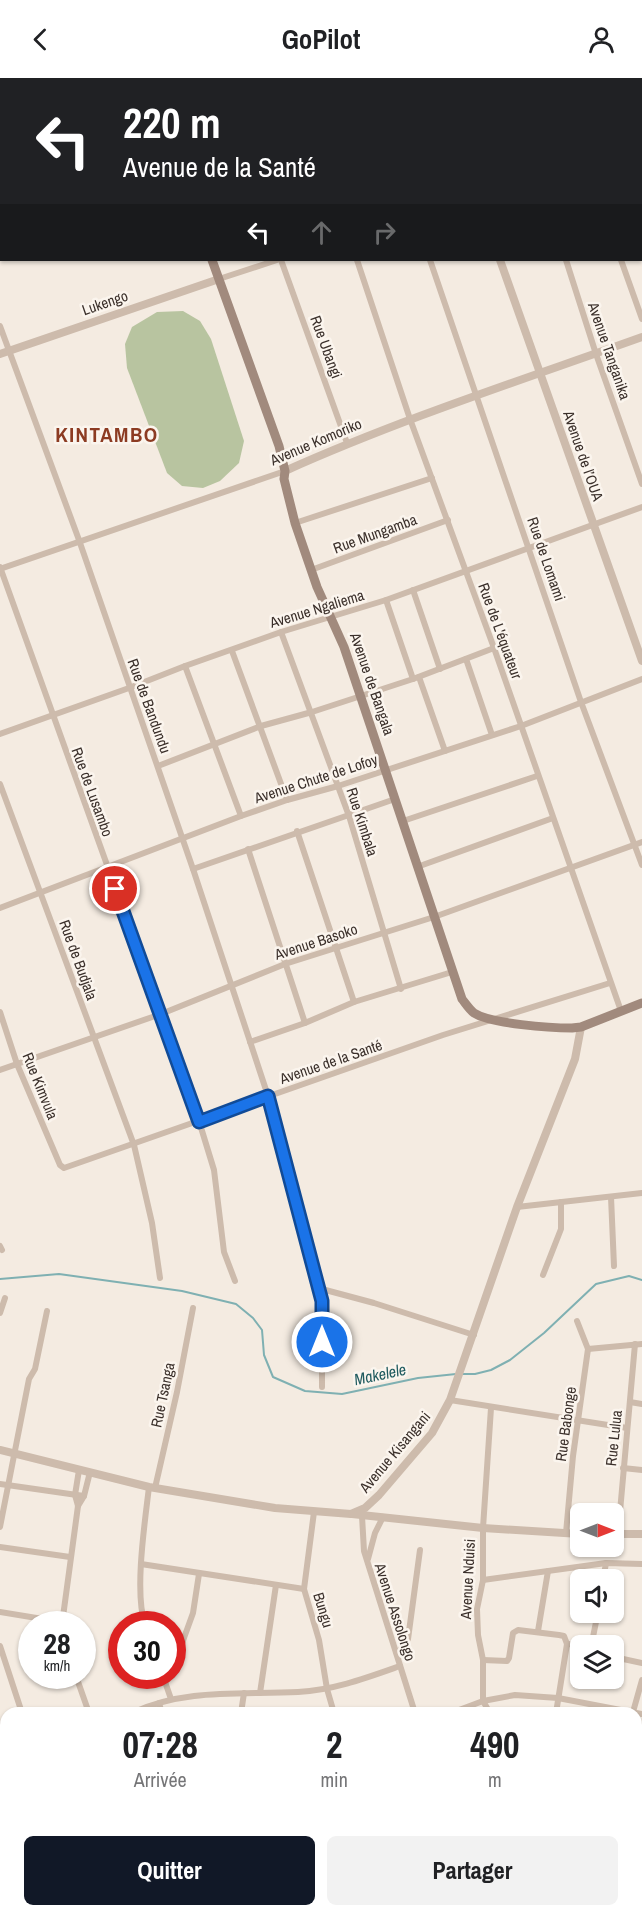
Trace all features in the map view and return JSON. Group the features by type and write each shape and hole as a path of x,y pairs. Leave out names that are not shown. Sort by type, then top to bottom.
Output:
{"main road":[{"name":"Avenue de Bangala","path":"212,261 279,446 285,471 284,479 295,523 360,695 462,999 476,1014 493,1019 552,1027 581,1028"},
{"path":"581,1028 642,1003"}],"street":[{"path":"219,279 276,261"},
{"name":"Rue Ubangi","path":"279,261 347,443"},
{"name":"Rue de L'équateur","path":"357,261 410,419 494,648 621,1011"},
{"name":"Rue de Lomami","path":"430,261 581,702 639,844 642,865"},
{"name":"Avenue de l’OUA","path":"500,261 642,661"},
{"name":"Avenue Tanganika","path":"566,261 642,484"},
{"path":"621,261 642,319"},
{"name":"Lukengo","path":"4,352 219,279"},
{"name":"Rue de Bandundu","path":"0,326 4,352 79,540 183,839 268,1096 318,1288 323,1320 322,1387"},
{"name":"Avenue Komoriko","path":"0,568 285,471 347,443 410,419 642,337"},
{"path":"295,523 432,478"},
{"name":"Avenue Ngaliema","path":"0,734 52,717 185,666 282,632 386,600 642,507"},
{"name":"Rue Mungamba","path":"311,570 448,520"},
{"name":"Rue de Lusambo","path":"0,568 199,1122 214,1170 224,1251 235,1281"},
{"path":"413,590 440,669"},
{"path":"386,600 445,751"},
{"name":"Rue Kimbala","path":"282,632 349,816 401,989"},
{"path":"158,766 261,726 416,678 494,648"},
{"path":"232,651 287,800"},
{"path":"466,659 492,735"},
{"path":"185,666 241,816"},
{"name":"Avenue Chute de Lofoy","path":"0,908 241,816 521,726 642,679"},
{"path":"403,821 537,776"},
{"name":"Rue de Budjala","path":"0,784 134,1145 152,1223 160,1278"},
{"path":"193,869 297,831 396,799"},
{"path":"417,867 552,818"},
{"path":"297,831 354,1002"},
{"name":"Avenue Basoko","path":"0,1070 161,1014 285,964 434,917 639,844"},
{"path":"248,849 305,1023"},
{"path":"250,1042 305,1023 354,1002 452,972"},
{"name":"Avenue de la Santé","path":"61,1167 134,1145 268,1096 493,1019 610,982"},
{"name":"Rue Kimvula","path":"0,1012 17,1064 61,1167"},
{"name":"Avenue Kisangani","path":"351,1514 371,1503 414,1455 432,1433 450,1400 517,1207 575,1059 581,1028"},
{"path":"517,1207 642,1193"},
{"path":"611,1197 614,1266"},
{"path":"543,1275 561,1229 561,1202"},
{"path":"318,1288 474,1335"},
{"path":"0,1313 5,1298"},
{"name":"Rue Tsanga","path":"142,1611 141,1564 152,1487 176,1400 194,1308"},
{"path":"0,1527 16,1455 29,1379 35,1369 47,1311"},
{"name":"Rue Babonge","path":"567,1533 572,1462 588,1349 577,1321"},
{"path":"588,1349 639,1344"},
{"name":"Rue Lulua","path":"619,1503 639,1344"},
{"path":"450,1400 627,1428"},
{"path":"630,1402 642,1404"},
{"name":"Avenue Nduisi","path":"483,1701 483,1660 478,1635 477,1609 483,1580 483,1528 491,1408"},
{"path":"0,1450 152,1487 275,1508 483,1528 570,1533"},
{"path":"623,1468 642,1470"},
{"path":"78,1506 75,1494 79,1470"},
{"path":"63,1611 78,1506 84,1496 90,1472"},
{"path":"0,1484 84,1496"},
{"name":"Bungu","path":"314,1512 304,1589 319,1640 332,1707"},
{"name":"Avenue Assolongo","path":"362,1516 362,1539 367,1563 413,1707"},
{"path":"367,1563 375,1533 383,1517"},
{"path":"624,1534 642,1534"},
{"path":"0,1547 70,1557"},
{"path":"396,1654 408,1639 420,1550"},
{"path":"483,1580 606,1563 642,1564"},
{"path":"605,1569 606,1563"},
{"path":"141,1564 304,1589"},
{"path":"538,1631 548,1571"},
{"path":"186,1636 193,1614 199,1574"},
{"path":"260,1693 276,1585"},
{"path":"0,1612 18,1615"},
{"path":"483,1660 507,1661 514,1631 538,1631 564,1636 567,1644 557,1707"},
{"path":"0,1646 20,1707"},
{"path":"624,1659 642,1663"},
{"path":"148,1707 171,1699 195,1695 327,1689 400,1666"},
{"path":"634,1707 642,1680"},
{"path":"81,1689 87,1707"},
{"path":"167,1689 171,1699"},
{"path":"242,1707 244,1693"},
{"path":"467,1707 508,1695 558,1698 597,1707"},
{"path":"483,1701 486,1707"},
{"path":"159,1703 160,1707"}],"green space":[{"path":"183,311 200,321 211,339 244,441 239,463 220,481 203,488 182,486 167,473 127,368 125,344 132,327 157,312"}],"waterway":[{"name":"Makelele","path":"0,1279 59,1274 182,1291 236,1304 253,1318 262,1330 264,1355 273,1377 305,1391 342,1394 418,1378 456,1374"},
{"name":"Makelele","path":"462,1374 491,1370 510,1360 544,1333 596,1284 629,1276 642,1280"}],"district":[{"name":"KINTAMBO","path":"107,435"}],"route":[{"path":"115,889 199,1122 268,1096 322,1301 322,1342"}]}
